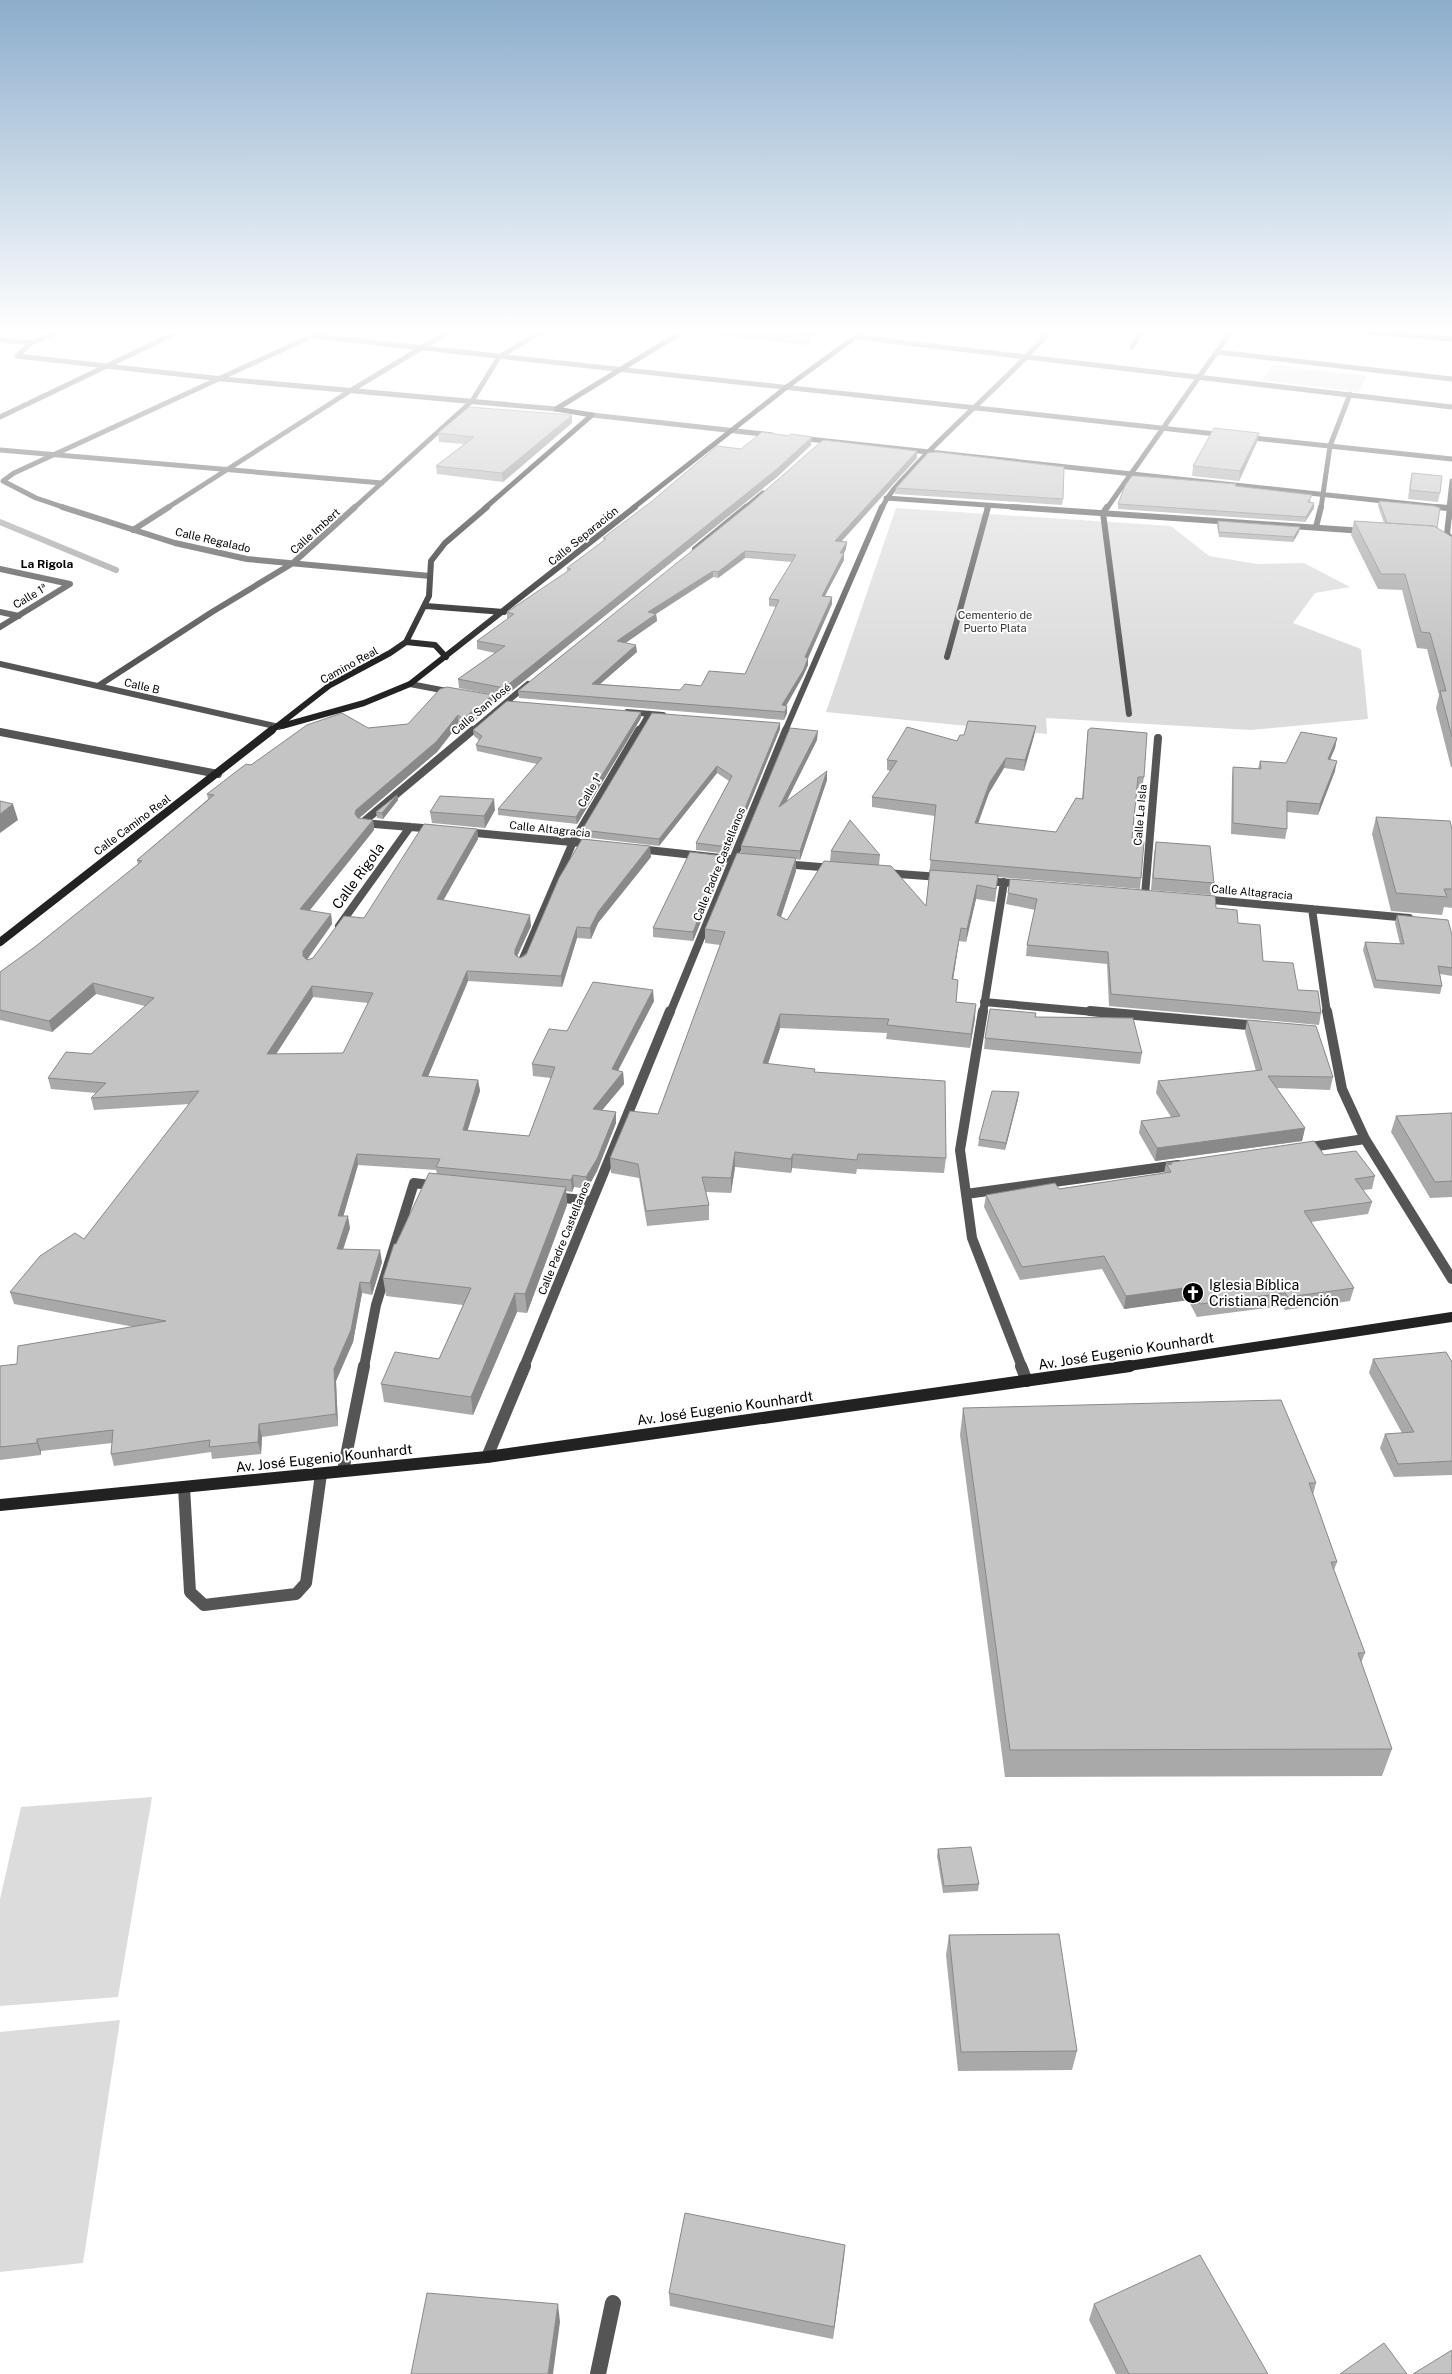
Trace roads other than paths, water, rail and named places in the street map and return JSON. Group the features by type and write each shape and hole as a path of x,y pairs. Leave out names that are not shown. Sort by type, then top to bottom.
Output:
{"street":[{"path":"55,455 86,441"},
{"path":"133,530 274,441"},
{"name":"Calle Imbert","path":"98,686 212,612 293,563 428,441"},
{"path":"446,657 434,645 406,642 426,606 429,596 431,560 445,543 562,441"},
{"name":"Calle Separación","path":"279,727 395,692 410,684 720,441"},
{"path":"815,447 822,441 1131,472 1448,508"},
{"name":"Calle Padre Castellanos","path":"486,1457 788,725 886,498 940,441"},
{"path":"1128,714 1103,512 1153,441"},
{"path":"1278,441 1452,458"},
{"path":"1316,527 1324,494 1332,441"},
{"path":"0,450 382,483"},
{"name":"Calle Regalado","path":"55,455 14,473 3,481 36,498 133,530 247,559 430,576"},
{"path":"1450,541 1447,534 1452,481"},
{"path":"689,554 773,486"},
{"path":"886,498 1374,531"},
{"path":"947,657 988,506"},
{"name":"Calle 1ª","path":"0,569 70,584 0,627"},
{"path":"426,606 504,612"},
{"path":"0,612 19,616"},
{"name":"Camino Real","path":"279,727 330,685 390,653 406,642"},
{"name":"Calle B","path":"0,664 279,727"},
{"name":"Calle San José","path":"410,827 362,823 536,678"},
{"path":"410,684 458,693"},
{"path":"496,700 515,703"},
{"path":"620,711 667,715"},
{"name":"Calle 1ª","path":"521,963 573,842 649,714"},
{"path":"779,724 788,725"},
{"name":"Calle Camino Real","path":"0,942 279,727"},
{"path":"0,732 218,774"},
{"name":"Calle La Isla","path":"1145,894 1158,738"},
{"path":"410,827 449,830"},
{"name":"Calle Rigola","path":"333,934 410,827"},
{"name":"Calle Altagracia","path":"458,831 601,845"},
{"path":"629,848 752,862"},
{"path":"771,863 839,869"},
{"path":"878,872 946,878"},
{"path":"975,880 1032,885"},
{"path":"1004,882 960,1150 972,1238 1028,1381"},
{"path":"1136,894 1155,895"},
{"name":"Calle Altagracia","path":"1194,899 1415,918"},
{"path":"1312,909 1325,1032 1342,1089 1365,1139 1452,1279"},
{"path":"984,1002 1271,1028"},
{"path":"1297,1148 1365,1139"},
{"path":"966,1194 1190,1163"},
{"path":"343,1472 376,1305 414,1183 453,1187"},
{"path":"542,1196 592,1201"},
{"name":"Av. José Eugenio Kounhardt","path":"0,1505 486,1457 1028,1381 1452,1317"},
{"path":"184,1487 190,1592 204,1606 296,1594 306,1583 321,1474"},
{"path":"598,2374 613,2303"}],"waterway":[{"path":"0,522 116,570"}],"place":[{"name":"Iglesia Bíblica Cristiana Redención","path":"1193,1293"}],"district":[{"name":"La Rigola","path":"47,564"}],"park label":[{"name":"Cementerio de Puerto Plata","path":"995,621"}]}
